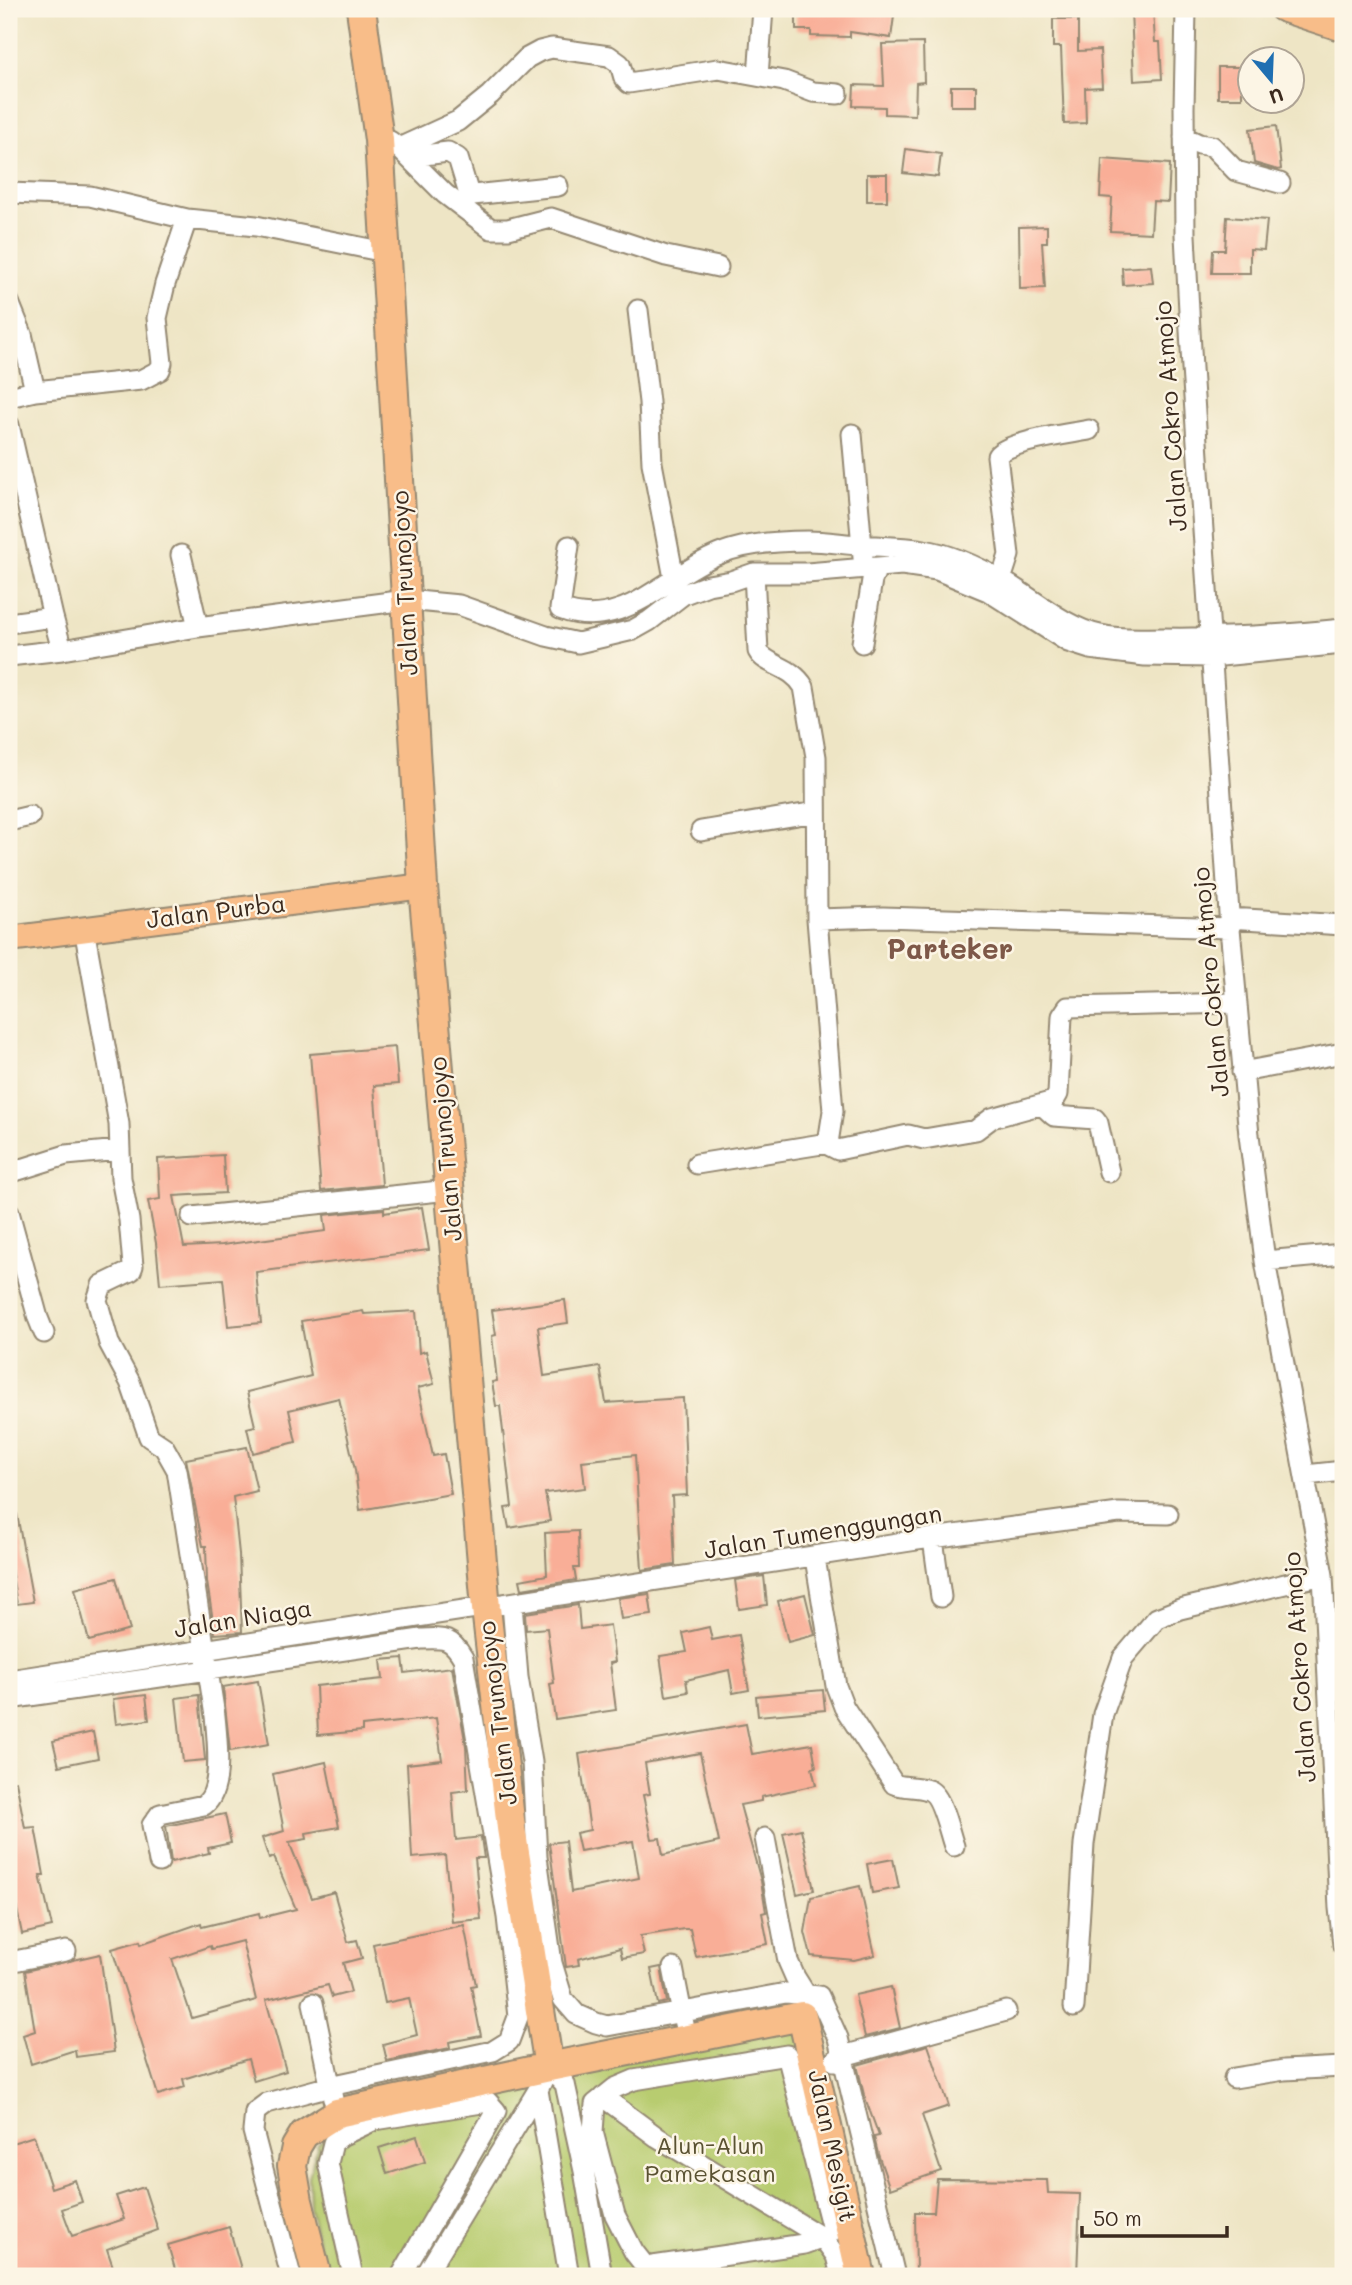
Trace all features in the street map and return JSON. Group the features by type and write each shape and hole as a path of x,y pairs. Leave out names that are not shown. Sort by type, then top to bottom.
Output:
{"highway":[{"name":"Jalan Trunojoyo","path":"361,9 391,145 384,239 422,886 449,1190 499,1606 511,1828 544,2078"},
{"path":"317,2276 292,2166 296,2147 304,2134 333,2100 544,2078 685,2025 810,2008"},
{"name":"Jalan Mesigit","path":"810,2008 834,2162 845,2276"}],"main road":[{"path":"1282,9 1335,20"},
{"name":"Jalan Purba","path":"9,939 422,886"}],"street":[{"path":"758,76 763,9"},
{"name":"Jalan Cokro Atmojo","path":"1186,9 1185,235 1236,1003 1265,1261 1323,1575 1343,1945"},
{"path":"391,145 458,121 490,95 527,58 552,48 609,56 620,64 624,78 629,83 718,69 784,81 813,92 838,94"},
{"path":"1184,136 1199,144 1212,146 1236,172 1280,183"},
{"path":"391,145 448,152 458,158 468,191 473,195 558,186"},
{"path":"391,145 445,194 491,229 508,229 551,218 666,256 718,267"},
{"path":"9,193 90,196 187,219 384,239"},
{"path":"9,397 35,391 141,380 160,370 162,363 157,318 165,284 187,219"},
{"path":"9,302 22,334 35,391"},
{"path":"638,310 649,402 652,463 674,578"},
{"path":"9,425 62,650"},
{"path":"1001,580 1009,555 997,456 1000,451 1018,445 1089,430"},
{"path":"852,434 865,559 872,580 862,643"},
{"path":"560,609 572,613 612,614 716,555 743,547 807,541 865,559"},
{"path":"549,637 560,609 569,546"},
{"path":"9,656 62,650 198,627 406,600 459,605 549,637 578,643 633,630 684,594 708,584 731,581 754,573 807,573 865,559 925,550 945,555 976,578 988,591 1068,642 1090,649 1145,656 1310,640 1343,644"},
{"path":"181,555 198,627"},
{"path":"754,573 760,656 790,670 804,687 816,757 817,919 832,1098 828,1143 833,1149 908,1135 924,1139 976,1130 992,1118 1054,1101 1058,1094 1062,1016 1068,1007 1236,1003"},
{"path":"976,578 1001,580 1077,628 1101,636 1211,648"},
{"path":"9,623 53,617"},
{"path":"1310,640 1343,629"},
{"path":"701,831 816,812"},
{"path":"9,821 30,816"},
{"path":"817,919 883,917 1343,925"},
{"path":"84,928 119,1124 121,1178 129,1220 133,1266 131,1270 102,1285 97,1300 108,1343 130,1382 149,1437 164,1447 177,1470 215,1716 218,1753 210,1800 204,1805 160,1814 155,1818 152,1825 159,1862"},
{"path":"1242,1072 1343,1054"},
{"path":"1042,1105 1054,1116 1095,1119 1109,1172"},
{"path":"697,1164 828,1143"},
{"path":"9,1173 65,1154 120,1150"},
{"path":"192,1217 449,1190"},
{"path":"9,1212 44,1333"},
{"path":"1265,1261 1343,1254"},
{"path":"1306,1475 1343,1471"},
{"name":"Jalan Tumenggungan","path":"499,1606 1119,1513 1168,1514"},
{"path":"933,1539 941,1597"},
{"path":"815,1558 836,1686 844,1707 894,1784 904,1788 927,1789 937,1797 954,1846"},
{"path":"1074,2007 1086,1831 1103,1714 1123,1658 1157,1618 1180,1609 1323,1575"},
{"path":"499,1606 518,1677 532,1762 541,1881 552,1963 563,1999 576,2014 596,2024 685,2025 673,1968"},
{"name":"Jalan Niaga","path":"9,1680 499,1606"},
{"path":"9,1699 421,1639 443,1638 455,1644 463,1658 507,1917 518,2017 509,2041 493,2051 333,2100 267,2103 255,2112 253,2131 291,2276"},
{"path":"765,1838 788,1961 810,2008 839,2059 895,2276"},
{"path":"9,1962 66,1951"},
{"path":"313,2003 333,2100"},
{"path":"839,2059 1006,2011"},
{"path":"787,2055 832,2229 829,2235 823,2238 804,2244 649,2272 634,2252 615,2216 593,2132 595,2104 615,2088 634,2080 787,2055"},
{"path":"834,2162 847,2160 853,2152 839,2059"},
{"path":"1234,2078 1284,2070 1343,2067"},
{"path":"425,2276 544,2078"},
{"path":"544,2078 569,2276"},
{"path":"544,2078 565,2084 602,2276"},
{"path":"603,2097 657,2137 823,2238 836,2256 845,2276"},
{"path":"353,2276 328,2162 333,2143 341,2136 375,2120 488,2102 496,2111 401,2276"}],"green space":[{"name":"Alun-Alun Pamekasan","path":"774,2029 801,2034 853,2276 326,2276 310,2209 309,2176 318,2144 366,2114"}],"building":[{"path":"796,9 895,9 891,38 850,32 850,37 811,36 811,30 796,30"},
{"path":"1131,9 1153,9 1155,42 1160,42 1162,79 1134,81"},
{"path":"1053,19 1078,19 1078,51 1100,50 1102,87 1085,88 1086,123 1064,124 1061,47 1053,47"},
{"path":"923,43 924,82 916,83 915,115 885,114 885,107 853,106 854,85 884,86 882,44"},
{"path":"1218,67 1236,67 1236,98 1218,98"},
{"path":"951,86 976,86 976,106 951,106"},
{"path":"1276,126 1281,169 1278,170 1254,163 1250,129"},
{"path":"906,149 941,154 938,177 903,173"},
{"path":"1102,159 1170,164 1168,202 1153,201 1151,233 1110,231 1112,198 1100,197"},
{"path":"867,174 887,174 887,201 867,201"},
{"path":"1227,217 1267,220 1264,250 1250,249 1250,273 1212,273 1213,250 1225,250"},
{"path":"1047,226 1047,242 1042,242 1045,288 1020,289 1019,227"},
{"path":"1151,266 1153,283 1123,285 1122,268"},
{"path":"395,1047 398,1084 374,1086 382,1185 321,1191 310,1054"},
{"path":"223,1155 225,1193 174,1196 184,1247 222,1245 326,1231 324,1215 384,1209 384,1213 422,1207 429,1250 256,1272 261,1323 228,1326 223,1279 160,1284 148,1201 160,1199 158,1159"},
{"path":"565,1300 568,1323 538,1327 544,1376 600,1367 606,1403 683,1398 687,1495 672,1496 675,1565 642,1570 635,1455 582,1461 585,1488 545,1493 550,1521 509,1528 505,1508 512,1507 500,1406 496,1406 492,1382 497,1381 492,1336 496,1335 492,1310"},
{"path":"363,1311 364,1314 416,1311 419,1353 426,1351 434,1384 418,1388 433,1456 444,1454 451,1494 360,1510 355,1470 339,1398 289,1410 296,1442 253,1453 247,1428 255,1426 247,1392 311,1376 301,1321"},
{"path":"247,1447 257,1491 233,1497 239,1554 242,1632 215,1634 207,1582 206,1546 203,1546 186,1459"},
{"path":"17,1514 33,1602 17,1604 9,1557 9,1515"},
{"path":"578,1531 579,1568 574,1568 576,1580 522,1589 520,1580 547,1575 545,1533"},
{"path":"764,1576 767,1605 739,1609 735,1580"},
{"path":"116,1578 130,1630 89,1641 75,1589"},
{"path":"649,1594 652,1615 621,1619 618,1598"},
{"path":"805,1594 815,1635 788,1642 778,1601"},
{"path":"578,1605 580,1629 610,1625 615,1662 610,1663 616,1710 555,1719 550,1684 554,1683 547,1628 526,1630 525,1613"},
{"path":"709,1627 712,1640 739,1635 749,1690 733,1693 729,1670 686,1680 688,1692 666,1696 660,1656 687,1652 683,1633"},
{"path":"403,1658 405,1673 452,1667 466,1746 468,1790 452,1792 456,1840 481,1837 484,1858 475,1858 481,1919 452,1922 445,1855 412,1858 407,1764 442,1760 436,1718 362,1726 362,1731 318,1735 316,1686 383,1679 381,1660"},
{"path":"258,1681 269,1744 230,1751 223,1687"},
{"path":"823,1690 825,1710 758,1716 756,1696"},
{"path":"146,1695 149,1720 116,1724 113,1699"},
{"path":"199,1695 205,1760 183,1762 176,1698"},
{"path":"746,1724 752,1754 812,1744 816,1767 812,1768 816,1785 761,1797 761,1801 740,1805 761,1881 766,1912 762,1913 768,1944 696,1957 690,1929 684,1929 640,1936 644,1954 622,1958 620,1948 578,1959 579,1965 566,1967 549,1843 565,1841 571,1892 639,1878 633,1841 580,1851 576,1833 590,1830 579,1754","holes":["700,1753 719,1842 663,1855 660,1838 652,1839 643,1795 650,1794 645,1763"]},
{"path":"93,1732 98,1758 59,1766 53,1741"},
{"path":"326,1762 339,1827 306,1833 307,1839 289,1842 312,1898 334,1892 348,1942 357,1940 362,1958 343,1963 351,1992 332,1997 328,1985 266,2000 286,2071 254,2081 248,2059 183,2079 185,2087 158,2095 112,1949 140,1941 141,1944 201,1923 202,1927 259,1913 260,1918 296,1909 274,1857 269,1859 262,1838 284,1831 273,1774","holes":["242,1941 256,2000 192,2018 172,1959 210,1946 211,1949"]},
{"path":"16,1781 25,1828 35,1827 44,1875 40,1875 52,1927 22,1934 9,1870 9,1782"},
{"path":"225,1814 231,1843 208,1848 209,1853 171,1862 166,1826"},
{"path":"801,1829 814,1890 797,1894 783,1833"},
{"path":"893,1859 899,1888 872,1893 867,1864"},
{"path":"860,1886 875,1955 854,1960 811,1956 805,1932 811,1897"},
{"path":"464,1925 476,1985 471,1986 481,2036 449,2042 450,2048 387,2061 383,2044 417,2035 409,1998 385,2003 373,1944"},
{"path":"100,1954 114,2052 76,2057 75,2050 31,2064 23,2035 35,2031 25,1971"},
{"path":"661,1967 667,2002 658,2004 651,1969"},
{"path":"891,1987 900,2028 865,2037 855,1995"},
{"path":"928,2045 949,2106 922,2115 941,2171 890,2189 874,2137 879,2136 864,2095 857,2065"},
{"path":"34,2136 51,2188 75,2180 82,2202 62,2209 72,2236 124,2219 116,2196 144,2187 158,2230 107,2249 116,2276 9,2276 9,2144"},
{"path":"417,2136 425,2162 387,2174 379,2148"},
{"path":"937,2179 1047,2180 1048,2193 1080,2194 1077,2276 916,2276 915,2212 934,2212"},
{"path":"229,2227 243,2276 177,2276 168,2245"}],"district":[{"name":"Parteker","path":"950,949"}]}
